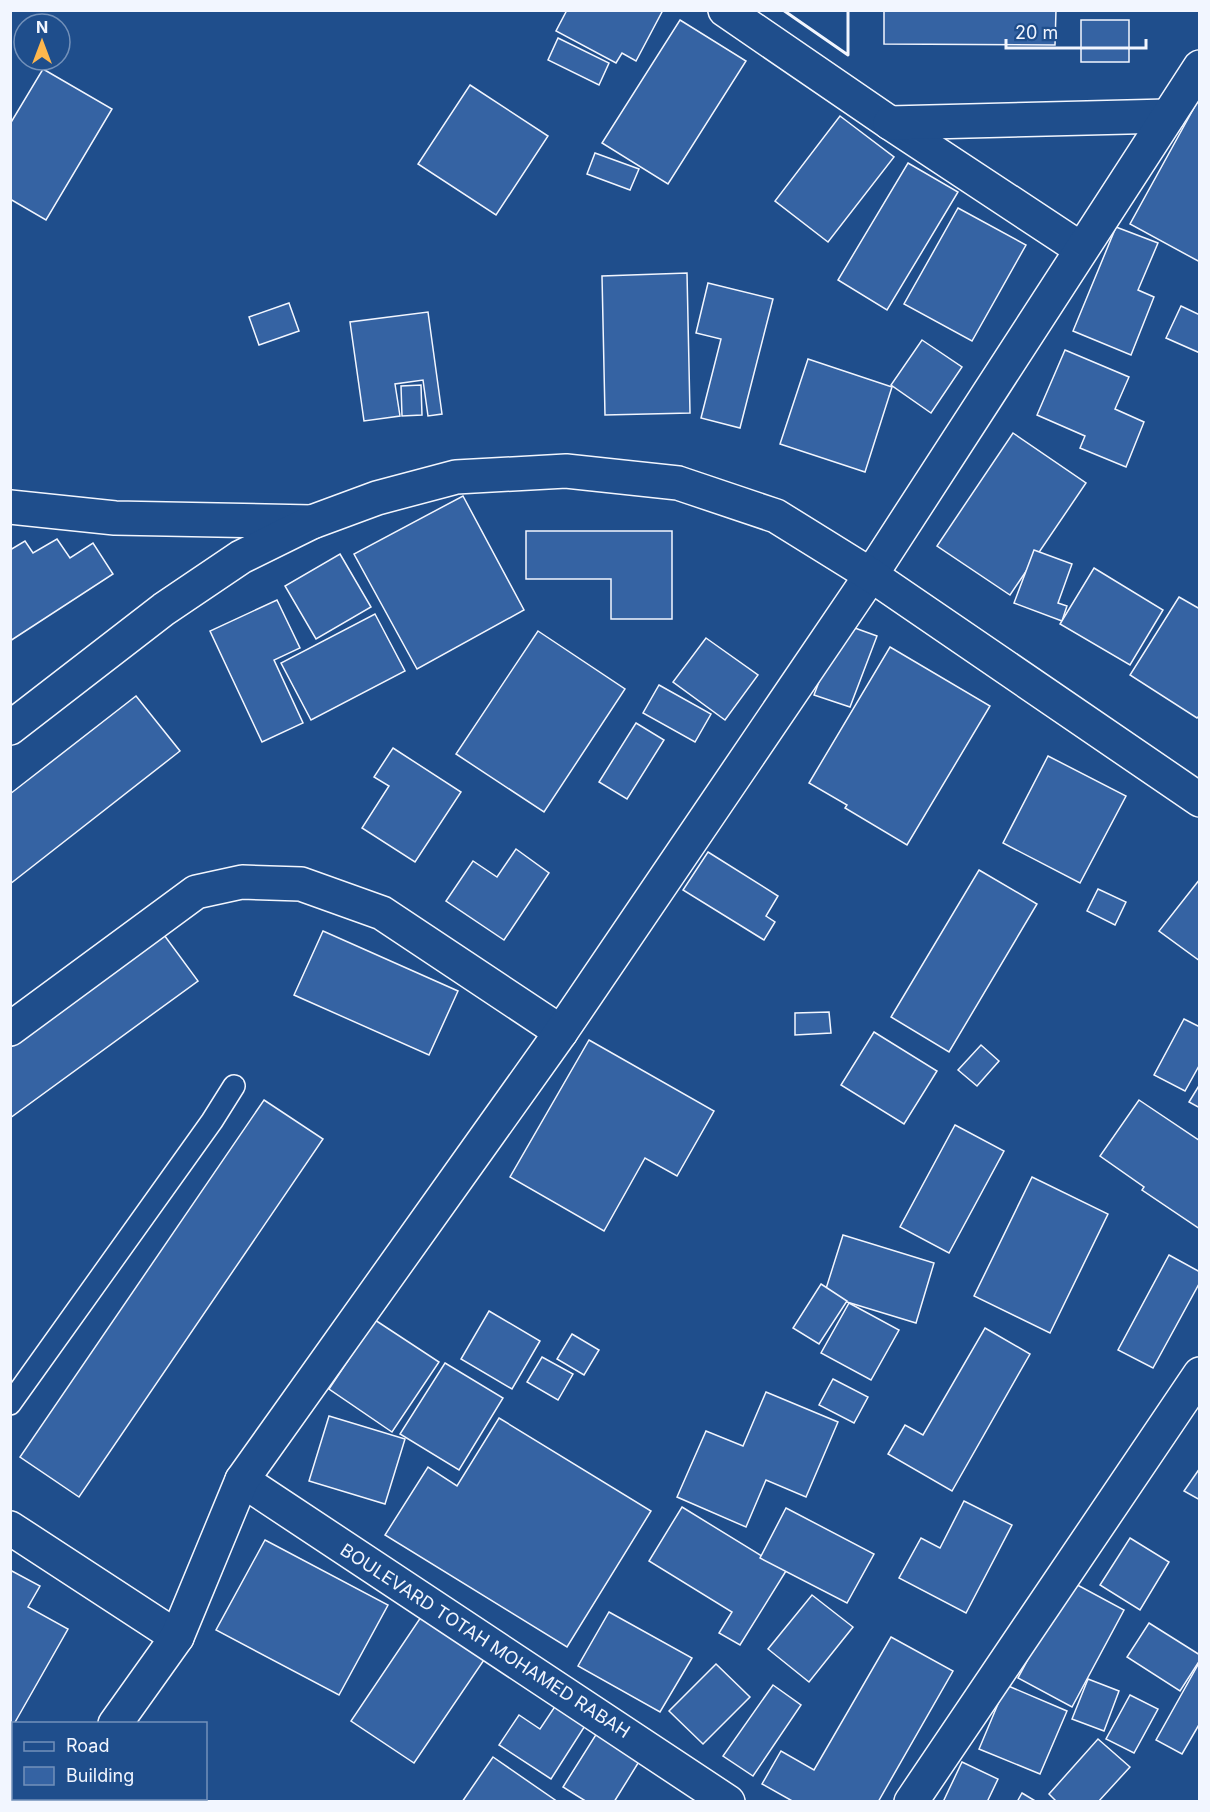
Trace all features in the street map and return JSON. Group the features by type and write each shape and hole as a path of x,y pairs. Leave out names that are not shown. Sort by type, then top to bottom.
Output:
{"street":[{"path":"725,10 890,123 1081,249"},
{"path":"116,1722 177,1637 242,1480 561,1032 871,575 1200,67"},
{"path":"890,123 1168,116"},
{"path":"10,728 184,596 241,557 312,522 377,498 456,477 566,471 678,483 776,516 871,575 1200,800"},
{"path":"10,507 115,519 312,522"},
{"path":"10,1029 196,892 242,882 301,884 382,913 561,1032"},
{"path":"911,1802 1200,1374"},
{"name":"BOULEVARD TOTAH MOHAMED RABAH","path":"242,1480 728,1802"},
{"path":"10,1527 177,1637"}],"lane":[{"path":"10,1404 212,1121 234,1086"}],"building":[{"path":"567,10 663,10 636,61 622,53 616,63 556,31"},
{"path":"884,10 1056,10 1055,45 884,44"},
{"path":"680,20 746,61 668,184 602,143"},
{"path":"1081,20 1129,20 1129,62 1081,62"},
{"path":"558,38 609,63 599,85 548,60"},
{"path":"41,72 48,72 112,109 46,220 10,199 10,124"},
{"path":"470,85 548,136 496,215 418,164"},
{"path":"1200,97 1200,262 1130,224"},
{"path":"840,116 894,157 828,242 775,201"},
{"path":"595,153 639,169 630,190 587,174"},
{"path":"908,163 958,192 887,310 838,280"},
{"path":"958,208 1026,245 972,341 904,304"},
{"path":"1116,227 1158,243 1138,290 1154,297 1131,355 1073,331"},
{"path":"687,273 690,413 605,415 602,276"},
{"path":"708,283 773,299 740,428 701,418 721,339 696,333"},
{"path":"289,303 299,331 259,345 249,317"},
{"path":"1181,306 1200,315 1200,353 1166,338"},
{"path":"428,312 442,414 428,416 423,380 395,384 400,416 364,421 350,322"},
{"path":"922,340 962,367 931,413 891,385"},
{"path":"1065,350 1129,377 1115,409 1144,422 1126,467 1080,448 1085,436 1037,415"},
{"path":"808,359 892,387 865,472 780,444"},
{"path":"421,385 422,415 402,416 401,386"},
{"path":"1013,433 1086,483 1010,595 937,546"},
{"path":"463,496 524,610 417,669 354,554"},
{"path":"526,531 672,531 672,619 611,619 611,579 526,579"},
{"path":"57,539 70,558 93,543 113,574 10,641 10,550 25,541 33,553"},
{"path":"1034,550 1072,564 1058,603 1067,606 1062,621 1014,603"},
{"path":"340,554 371,607 316,639 285,586"},
{"path":"1094,568 1163,610 1130,665 1060,624"},
{"path":"1179,597 1200,609 1200,715 1197,718 1130,675"},
{"path":"277,600 300,648 274,660 303,723 262,742 210,631"},
{"path":"375,614 405,671 311,720 281,663"},
{"path":"841,623 877,636 850,707 814,695"},
{"path":"538,631 625,689 544,812 456,754"},
{"path":"706,638 758,675 725,720 673,682"},
{"path":"890,647 990,706 907,845 845,808 847,805 809,783"},
{"path":"659,685 711,714 695,742 643,713"},
{"path":"136,696 180,751 10,884 10,794"},
{"path":"636,723 664,740 627,799 599,782"},
{"path":"393,748 461,792 415,862 362,828 389,786 374,777"},
{"path":"1048,756 1126,796 1080,883 1003,843"},
{"path":"516,849 549,873 504,940 446,901 473,861 497,877"},
{"path":"708,852 778,896 766,916 775,922 764,940 683,890"},
{"path":"979,870 1037,904 949,1052 891,1017"},
{"path":"1200,879 1200,961 1159,931"},
{"path":"1098,889 1126,902 1115,925 1087,911"},
{"path":"156,924 198,981 10,1118 10,1031"},
{"path":"323,931 458,991 429,1055 294,995"},
{"path":"829,1012 831,1033 795,1035 795,1013"},
{"path":"1184,1019 1200,1027 1200,1064 1185,1091 1154,1075"},
{"path":"874,1032 937,1071 904,1124 841,1085"},
{"path":"589,1040 714,1111 677,1176 645,1158 604,1231 510,1177"},
{"path":"981,1045 999,1061 977,1086 958,1070"},
{"path":"1200,1084 1200,1108 1189,1102"},
{"path":"264,1100 323,1139 79,1497 20,1457"},
{"path":"1139,1100 1200,1141 1200,1229 1142,1190 1144,1187 1100,1156"},
{"path":"955,1125 1004,1151 949,1253 900,1227"},
{"path":"1032,1177 1108,1214 1050,1333 974,1296"},
{"path":"843,1235 934,1263 916,1323 824,1295"},
{"path":"1169,1255 1200,1272 1200,1282 1153,1368 1118,1350"},
{"path":"821,1284 847,1301 819,1344 793,1328"},
{"path":"849,1303 899,1330 871,1380 821,1353"},
{"path":"489,1311 540,1341 512,1389 461,1359"},
{"path":"375,1320 439,1362 392,1432 329,1389"},
{"path":"985,1328 1030,1354 952,1491 888,1454 905,1425 923,1435"},
{"path":"572,1334 599,1350 584,1375 557,1359"},
{"path":"542,1357 573,1374 558,1400 527,1382"},
{"path":"445,1363 503,1398 459,1470 400,1434"},
{"path":"833,1379 868,1397 854,1423 819,1405"},
{"path":"766,1392 838,1422 806,1497 766,1480 746,1527 677,1497 706,1431 743,1446"},
{"path":"329,1416 405,1439 385,1504 309,1481"},
{"path":"499,1418 651,1511 567,1647 385,1535 428,1467 457,1486"},
{"path":"1200,1468 1200,1500 1184,1491"},
{"path":"964,1501 1012,1525 966,1613 899,1578 921,1538 940,1548"},
{"path":"682,1507 786,1571 740,1645 719,1633 732,1612 649,1561"},
{"path":"786,1508 874,1554 847,1603 760,1558"},
{"path":"1130,1538 1169,1562 1140,1610 1100,1585"},
{"path":"265,1540 388,1605 339,1695 216,1630"},
{"path":"10,1570 40,1586 28,1607 68,1629 15,1722 12,1722 10,1731"},
{"path":"1070,1581 1124,1610 1072,1707 1018,1678"},
{"path":"812,1595 853,1627 809,1682 768,1649"},
{"path":"609,1612 692,1658 660,1712 578,1666"},
{"path":"423,1614 486,1657 414,1763 351,1721"},
{"path":"1149,1623 1200,1655 1200,1660 1180,1691 1127,1657"},
{"path":"891,1637 953,1671 878,1802 794,1802 762,1784 781,1751 814,1770"},
{"path":"1199,1663 1200,1723 1182,1754 1156,1740"},
{"path":"716,1664 750,1697 703,1744 669,1711"},
{"path":"1088,1679 1119,1691 1104,1731 1072,1719"},
{"path":"773,1685 801,1705 753,1776 723,1756"},
{"path":"1006,1685 1067,1711 1040,1774 979,1749"},
{"path":"1130,1695 1158,1709 1134,1753 1106,1739"},
{"path":"560,1699 590,1718 551,1779 499,1745 519,1715 540,1729"},
{"path":"597,1733 640,1760 614,1802 587,1802 563,1787"},
{"path":"1098,1739 1130,1767 1098,1802 1057,1802 1049,1794"},
{"path":"493,1757 558,1802 462,1802"},
{"path":"962,1762 998,1779 987,1802 943,1802"},
{"path":"1022,1793 1037,1802 1017,1802"}],"wall":[{"path":"783,10 848,55 848,10"}]}
